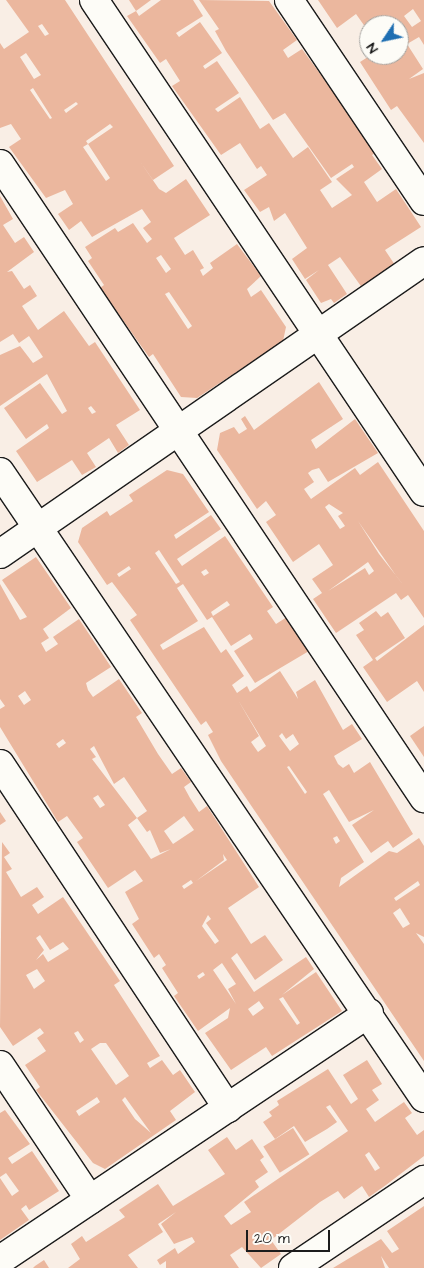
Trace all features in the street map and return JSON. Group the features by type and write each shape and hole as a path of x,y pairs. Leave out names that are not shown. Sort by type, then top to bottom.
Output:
{"street":[{"path":"94,0 424,492"},
{"path":"289,0 424,201"},
{"path":"0,164 424,798"},
{"path":"0,554 180,432 424,261"},
{"path":"0,472 369,1013 424,1098"},
{"path":"0,764 228,1108"},
{"path":"0,1260 369,1013"},
{"path":"0,1065 90,1200"},
{"path":"293,1268 424,1180"}],"building":[{"path":"6,0 65,0 174,166 153,180 139,160 159,189 166,193 186,179 210,215 174,238 185,255 193,250 204,268 200,270 203,276 213,268 210,263 237,244 261,276 247,289 251,297 261,290 286,327 283,341 197,398 181,397 153,354 149,357 100,288 104,285 88,261 92,258 85,247 115,228 118,232 133,223 147,243 152,239 143,228 151,222 142,209 92,237 81,221 69,230 58,214 73,204 65,190 46,198 9,147 21,139 11,124 0,128 0,43 4,49 29,32","holes":["42,24 49,34 45,36 38,26","26,53 41,75 34,79 20,57","33,88 52,118 50,119 30,90","76,102 78,104 66,113 64,110","110,124 113,127 88,144 86,141","88,144 110,178 106,181 83,147","161,255 171,269 166,273 156,258","169,292 192,326 188,329 165,294"]},
{"path":"129,0 151,0 136,11"},
{"path":"161,0 193,0 203,16 176,33 179,37 200,22 222,53 203,66 205,69 217,61 239,93 215,109 218,112 240,97 260,129 269,123 293,158 308,147 332,182 320,190 332,208 352,195 336,179 354,167 352,164 331,178 285,113 273,120 226,51 215,31 219,29 199,0 269,1 297,40 283,50 288,58 302,49 377,152 372,155 382,169 364,182 377,202 396,189 421,227 385,250 395,265 363,289 340,257 328,265 347,294 334,303 331,299 321,303 306,280 319,270 305,279 292,259 307,248 285,213 274,221 269,207 260,212 244,190 267,175 261,166 257,169 240,143 221,155 172,86 180,81 166,59 160,63 127,16 136,11 139,16"},
{"path":"318,0 424,0 424,45 419,37 409,43 409,23 412,27 421,21 413,9 405,15 359,15 359,18 356,14 337,28"},
{"path":"409,47 423,69 409,79 424,73 424,143 397,106 391,110 362,65 409,65"},
{"path":"0,196 13,219 3,225 15,243 24,237 34,252 7,272 12,271 24,289 30,285 37,296 22,306 38,330 64,311 89,346 95,342 140,410 116,425 129,445 118,453 109,438 87,453 96,467 82,475 72,460 37,482 16,451 49,428 47,424 26,439 4,408 40,383 62,414 67,411 47,374 0,406 0,355 20,346 33,363 43,357 29,336 19,343 13,334 0,342","holes":["91,406 96,412 92,414 88,408"]},
{"path":"319,382 343,419 311,440 316,449 355,419 378,453 328,482 319,468 312,470 308,473 314,482 304,489 311,499 355,468 360,475 378,462 424,531 424,618 408,595 401,600 396,593 336,633 313,599 322,593 312,579 333,565 319,544 293,562 266,522 276,515 266,501 257,509 217,450 220,433 234,427 239,434 247,429 241,419 245,416 254,430","holes":["329,504 343,513 338,516 345,526 340,529 325,507","358,521 396,576 379,554","368,562 374,571 369,575 365,568 328,591"]},
{"path":"167,470 183,474 209,512 174,535 176,539 211,515 221,529 177,559 182,566 225,536 273,607 267,611 276,624 287,617 309,651 255,683 234,651 253,639 250,634 231,646 212,617 207,620 183,584 177,588 198,621 160,645 163,650 204,627 221,653 226,649 244,676 232,685 237,693 247,686 250,692 280,671 298,699 296,692 315,680 343,730 352,724 362,739 334,756 338,764 343,768 349,764 354,773 370,762 413,834 393,848 388,841 371,853 352,825 374,810 349,822 329,790 323,794 364,862 341,878 339,887 389,851 397,853 419,838 424,846 424,937 416,933 424,944 424,1061 221,761 208,735 213,732 206,721 201,725 130,620 137,615 112,582 107,585 78,542 82,528 107,511 110,516 133,501 129,495","holes":["159,550 180,582 176,584 155,553","129,566 131,569 119,577 117,574","206,569 209,573 204,576 201,572","227,601 230,605 213,616 211,612","238,700 266,746 258,752 251,742 259,736","282,733 286,739 293,734 299,744 290,751 279,736","289,766 307,792 305,794 287,767","337,836 340,841 336,844 333,838","418,881 420,885 396,901 394,898","400,908 410,924 403,928 393,913"]},
{"path":"36,557 71,608 43,629 49,638 41,643 46,652 58,644 53,637 79,619 111,667 86,683 88,690 93,697 119,679 142,713 136,717 158,754 172,774 181,768 191,782 184,787 199,812 207,806 259,887 228,908 251,944 265,935 283,960 255,980 237,953 231,958 254,992 306,957 314,969 282,995 316,972 342,1011 272,1056 266,1047 231,1070 205,1033 228,1018 230,1008 198,1031 174,996 178,993 162,968 166,965 159,954 154,958 132,924 139,919 125,892 143,881 135,870 108,888 77,842 83,838 67,816 58,822 0,727 0,709 5,706 0,699 0,584 20,620 27,617 2,580","holes":["25,691 31,700 24,705 18,696","63,739 66,743 59,748 56,744","94,746 114,784 124,777 147,811 137,818 92,759 96,757 90,749","98,795 105,805 100,808 93,798","184,816 194,830 173,844 164,831","137,818 147,832 150,830 160,853 171,849 151,859 128,825","223,854 227,860 196,881 224,860","191,880 193,883 184,889 182,886","208,915 211,919 206,923 219,941 215,944 202,926","222,963 236,984 228,989 236,1004 213,970","203,972 205,975 199,979 197,976","283,997 300,1023 297,1025 279,999","259,1001 264,1008 253,1016 248,1009"]},
{"path":"376,611 381,617 388,612 405,638 375,658 377,661 424,625 424,692 417,681 387,702 363,667 373,660 356,635 364,630 359,623"},
{"path":"424,726 424,757 410,736"},
{"path":"0,812 6,821 0,825"},
{"path":"2,842 10,853 4,857 12,869 6,872 21,897 37,887 44,897 32,905 38,914 63,897 120,981 114,985 160,1056 147,1063 150,1068 162,1060 173,1075 180,1070 195,1092 170,1111 176,1120 105,1169 93,1163 36,1090 40,1087 25,1065 46,1051 37,1038 44,1033 40,1028 13,1046 0,1027","holes":["40,935 50,950 63,942 69,949 48,962 43,954 36,960 44,950 36,938","37,969 45,981 34,989 26,975","78,1031 84,1040 80,1043 74,1033","100,1043 106,1043 129,1076 116,1085 91,1049","97,1097 100,1102 79,1116 76,1111","125,1097 151,1133 135,1119 122,1100"]},
{"path":"367,1060 382,1084 372,1090 379,1100 366,1109 375,1122 404,1102 412,1113 405,1118 417,1135 424,1130 424,1156 369,1197 362,1186 344,1199 338,1191 320,1202 271,1240 281,1254 261,1268 242,1247 230,1255 239,1268 166,1268 166,1261 160,1265 157,1260 175,1248 178,1254 195,1242 192,1237 174,1244 161,1224 176,1212 158,1224 163,1232 128,1255 138,1268 68,1268 80,1259 71,1244 82,1236 86,1242 125,1217 119,1210 158,1184 173,1206 225,1174 208,1150 227,1137 236,1150 252,1139 264,1157 260,1160 268,1172 255,1181 259,1187 224,1216 231,1225 251,1212 244,1202 348,1131 330,1105 326,1107 337,1122 327,1129 305,1142 294,1126 275,1139 263,1122 272,1116 269,1112 279,1105 277,1101 328,1069 351,1104 358,1099 343,1075","holes":["369,1152 380,1168 375,1171 365,1155"]},
{"path":"5,1110 30,1144 8,1158 12,1164 32,1151 59,1191 29,1210 26,1205 21,1209 29,1220 0,1240 0,1178 12,1196 19,1191 6,1173 0,1177 0,1113"},
{"path":"293,1128 309,1154 280,1173 263,1147"},
{"path":"424,1206 424,1268 389,1268 381,1256 385,1268 333,1268 381,1239 392,1253 399,1249 387,1231"},
{"path":"44,1260 49,1268 33,1268 35,1266"}]}
